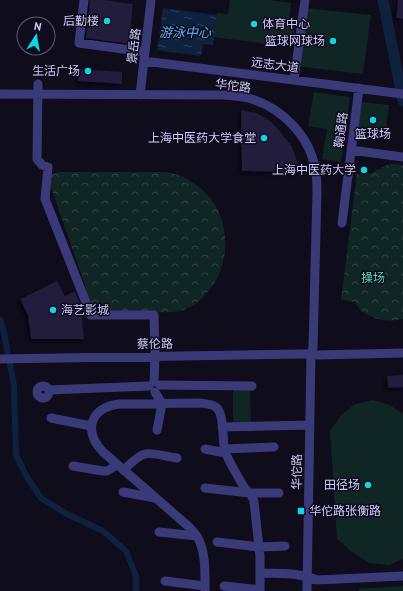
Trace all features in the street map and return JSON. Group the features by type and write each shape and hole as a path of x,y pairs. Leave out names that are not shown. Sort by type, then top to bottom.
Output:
{"street":[{"name":"远志大道","path":"84,0 79,43 145,57 294,80 403,94"},
{"name":"景岳路","path":"140,95 151,0"},
{"path":"294,80 305,0"},
{"path":"38,84 37,159 42,165 48,168 45,199 91,315 154,315 155,386 162,404 157,430"},
{"name":"鞠通路","path":"342,223 359,88"},
{"name":"华佗路","path":"0,94 236,100 248,102 268,110 278,117 298,136 309,158 314,193 310,333 311,354 307,591"},
{"name":"华佗路","path":"0,98 38,96 224,95 249,98 270,107 291,123 307,145 315,167 317,192 313,347 311,354"},
{"path":"351,150 403,157"},
{"name":"蔡伦路","path":"311,354 318,352 403,350"},
{"name":"蔡伦路","path":"0,359 403,353"},
{"path":"49,390 155,386 252,386"},
{"path":"165,581 205,588 204,558 202,548 197,536 188,526 98,447 91,434 93,421 101,411 112,405 200,403 212,405 220,411 225,451 245,488 254,498 261,573 260,591 224,586"},
{"path":"51,418 92,426"},
{"path":"222,427 310,425"},
{"path":"205,449 225,451 274,447"},
{"path":"73,466 107,471 120,467 145,454 177,458"},
{"path":"206,488 250,493 279,493"},
{"path":"123,492 157,499"},
{"path":"160,532 197,536"},
{"path":"217,542 259,547 286,546"},
{"path":"261,573 295,574 307,576 317,580 403,576"}],"green space":[{"name":"体育中心","path":"230,0 270,0 291,3 289,23 295,24 292,47 214,37 217,13 228,14"},
{"name":"篮球网球场","path":"304,8 371,15 363,74 296,66"},
{"path":"314,92 350,97 341,162 322,159 327,129 308,126"},
{"name":"篮球场","path":"361,102 389,105 385,138 357,134"},
{"name":"操场","path":"389,164 403,165 403,319 382,320 369,316 363,312 355,302 341,300 357,174 372,173"},
{"path":"59,172 166,172 185,178 198,186 209,196 217,208 225,235 225,256 218,276 210,290 199,301 182,311 95,314 47,176"},
{"path":"233,390 250,390 251,423 233,423"},
{"name":"田径场","path":"373,400 390,405 403,414 403,559 389,565 369,563 337,539 330,431 341,415 355,404"},
{"path":"403,586 403,591 359,591 359,589"}],"water":[{"name":"游泳中心","path":"163,8 217,15 213,45 203,44 201,56 157,50"}],"building":[{"name":"后勤楼","path":"90,0 104,0 133,4 129,44 86,38"},
{"path":"398,0 403,0 403,19 396,18"},
{"path":"79,69 122,72 122,84 78,81"},
{"name":"上海中医药大学食堂","path":"241,110 257,113 270,121 279,130 292,147 297,161 297,172 242,171"},
{"name":"海艺影城","path":"57,281 65,296 75,291 81,306 84,339 31,339 28,315 20,299"},
{"path":"403,375 403,387 388,388 387,376"}],"waterway":[{"path":"383,0 403,101"},
{"path":"0,320 3,328 14,385 16,455 27,477 41,498 65,513 103,531 126,551 136,576 136,591"}],"place":[{"name":"后勤楼","path":"107,21"},
{"name":"体育中心","path":"254,24"},
{"name":"篮球网球场","path":"333,41"},
{"name":"生活广场","path":"88,71"},
{"name":"篮球场","path":"373,120"},
{"name":"上海中医药大学食堂","path":"264,138"},
{"name":"上海中医药大学","path":"364,170"},
{"name":"海艺影城","path":"53,310"},
{"name":"田径场","path":"368,485"},
{"name":"华佗路张衡路","path":"301,511"}]}
